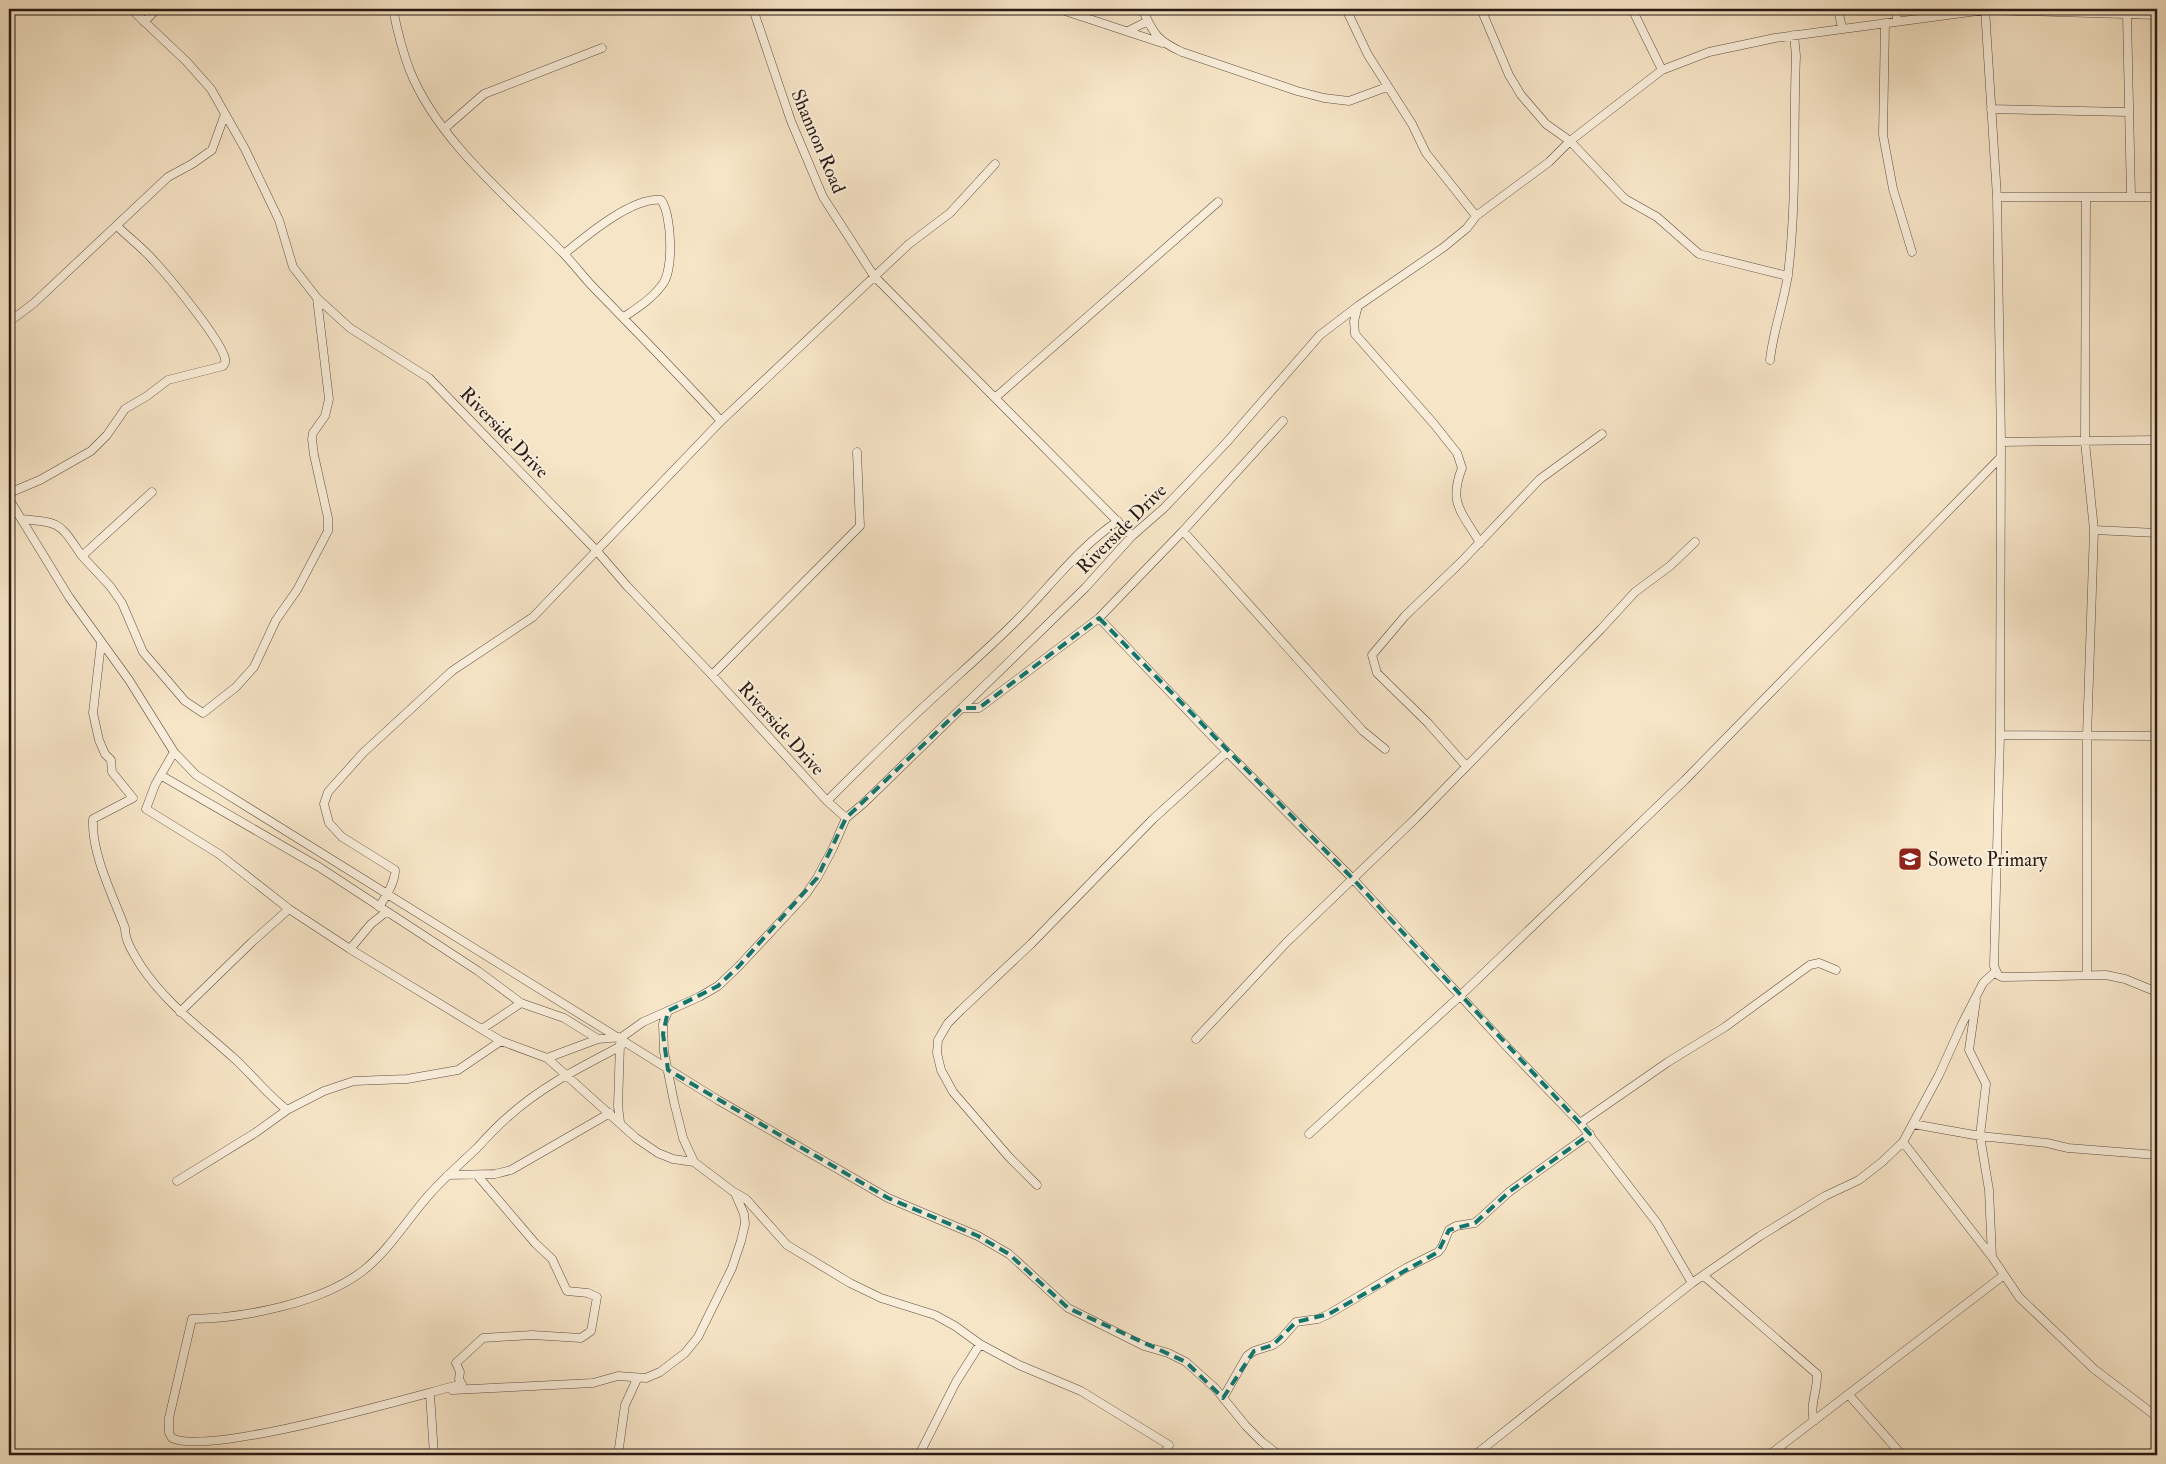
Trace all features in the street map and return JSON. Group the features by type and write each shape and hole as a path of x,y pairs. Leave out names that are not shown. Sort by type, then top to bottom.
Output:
{"street":[{"name":"Riverside Drive","path":"131,9 186,61 210,90 225,114 280,220 293,267 318,298 350,328 429,378 596,550 626,586 712,675 827,801 846,818 864,803 1085,588 1132,536 1164,508 1226,443 1320,335 1358,306 1444,247 1467,228 1476,216 1549,162 1570,141 1662,70 1710,52 1794,35 1986,9 2091,11 2127,15 2157,15"},
{"path":"144,22 157,9"},
{"path":"393,9 398,37 411,72 430,107 445,128 477,167 564,254 722,420"},
{"name":"Shannon Road","path":"755,9 791,121 823,197 874,276 1132,536"},
{"path":"1059,9 1164,43 1182,52 1297,91 1324,98 1348,101 1387,87"},
{"path":"1142,9 1154,34 1164,43"},
{"path":"1346,9 1364,48 1412,124 1426,153 1476,216"},
{"path":"1482,9 1509,75 1521,94 1546,124 1570,141 1625,199 1657,217 1700,254 1788,276"},
{"path":"1632,9 1662,70"},
{"path":"1838,9 1842,28"},
{"path":"1896,9 1897,21"},
{"path":"1986,9 1997,196 2001,442 2000,735 1996,971 2002,977 2106,975 2124,979 2157,992"},
{"path":"2127,15 2131,196"},
{"path":"1128,32 1148,21"},
{"path":"1885,23 1883,135 1893,189 1912,252"},
{"path":"1770,360 1772,342 1788,276 1793,215 1796,56 1794,35"},
{"path":"445,128 484,94 602,48"},
{"path":"1991,109 2128,112"},
{"path":"9,322 34,302 168,177 212,150 225,114"},
{"path":"350,949 383,909 394,876 394,869 342,837 329,823 324,804 328,792 364,753 452,671 533,617 722,420 874,276 910,244 950,213 995,164"},
{"path":"1997,196 2157,197"},
{"path":"2086,198 2085,442 2094,530 2087,736 2087,975"},
{"path":"564,254 616,214 652,199 661,200 666,207 669,231 669,263 664,284 650,298 624,318"},
{"path":"996,398 1218,202"},
{"path":"9,493 40,480 91,452 107,435 125,409 168,380 223,366 225,363 225,358 216,341 189,303 153,260 117,226"},
{"path":"22,519 52,522 61,527 82,556 110,586 122,603 144,652 184,701 203,712 236,687 254,667 276,620 297,590 328,531 328,518 312,439 313,433 325,416 329,399 318,298"},
{"path":"1358,306 1354,322 1355,334 1457,453 1462,468 1456,484 1456,502 1480,543"},
{"path":"962,708 979,708 1099,618 1184,531 1284,420"},
{"path":"1466,766 1428,724 1377,673 1372,655 1405,616 1480,543 1540,479 1602,434"},
{"path":"2001,442 2157,440"},
{"path":"712,675 860,526 857,452"},
{"path":"1309,1134 1460,996 1685,780 2000,458"},
{"path":"82,556 152,492"},
{"path":"9,499 69,597 129,680 174,752 196,775 388,893 620,1042 888,1198 978,1236 1009,1254 1068,1308 1144,1346 1168,1353 1186,1362 1200,1373 1246,1426 1279,1455"},
{"path":"827,801 992,645 1084,548 1118,521"},
{"path":"2094,530 2157,533"},
{"path":"1184,531 1334,700 1363,731 1385,749"},
{"path":"1196,1038 1286,943 1354,880 1635,592 1670,566 1695,542"},
{"path":"1099,618 1227,752 1354,880 1529,1071 1590,1134 1657,1223 1692,1284"},
{"path":"101,643 98,678 93,697 93,713 99,740 105,754 112,760 112,772 133,798 92,819 93,838 131,949 156,987 180,1012 237,1061 275,1100 288,1110"},
{"path":"2000,735 2157,736"},
{"path":"174,752 150,796 146,809 219,854 289,909 350,949 501,1040 547,1058 636,1138 658,1153 673,1159 694,1162"},
{"path":"1037,1185 1009,1157 954,1092 941,1070 936,1053 938,1040 948,1024 961,1010 1031,944 1153,819 1227,752"},
{"path":"162,776 306,859 478,971 521,1003 564,1018 598,1039 620,1042"},
{"path":"477,1175 535,1243 552,1258 567,1291 588,1293 597,1297 591,1330 581,1338 532,1335 484,1338 456,1363 460,1372 459,1379 462,1384 432,1393 405,1398 332,1419 244,1436 186,1442 174,1440 169,1433 172,1399 192,1319 213,1319 255,1313 296,1302 347,1281 375,1260 448,1175 507,1118 554,1081 620,1042 636,1026 699,997 718,986 794,908 817,878 846,818"},
{"path":"180,1012 289,909"},
{"path":"1580,1123 1668,1062 1725,1027 1810,965 1819,963 1836,970"},
{"path":"1475,1455 1692,1284 1801,1210 1870,1173 1903,1142 1939,1075 1983,983 1996,971"},
{"path":"1978,994 1969,1050 1986,1084 1980,1136 1989,1190 1992,1256"},
{"path":"482,1029 521,1003"},
{"path":"668,1011 663,1024 668,1070 683,1138 694,1162 746,1199 786,1245 850,1283 881,1298 935,1315 955,1326 980,1344 1019,1365 1080,1391 1168,1445 1163,1455"},
{"path":"547,1058 598,1039"},
{"path":"176,1181 255,1133 288,1110 324,1092 354,1081 408,1079 458,1070 501,1040"},
{"path":"620,1042 618,1106 620,1122"},
{"path":"448,1175 495,1174 516,1167 610,1113"},
{"path":"1913,1124 1980,1136 2018,1138 2091,1151 2157,1155"},
{"path":"1223,1398 1247,1356 1281,1339 1296,1322 1318,1319 1329,1314 1406,1268 1438,1252 1449,1230 1475,1223 1509,1192 1590,1134"},
{"path":"1903,1142 1992,1256 2019,1297 2094,1369 2157,1417"},
{"path":"432,1393 593,1383 618,1376 637,1379 652,1376 684,1353 698,1337 732,1268 745,1224 744,1214 735,1193"},
{"path":"1769,1455 2004,1274"},
{"path":"1704,1276 1817,1374 1817,1384 1811,1406 1814,1421"},
{"path":"919,1455 956,1382 980,1344"},
{"path":"618,1455 623,1412 637,1379"},
{"path":"432,1393 434,1455"},
{"path":"1849,1395 1902,1455"}],"highlighted area":[{"path":"1099,618 1354,880 1590,1134 1509,1192 1475,1223 1449,1230 1438,1252 1329,1314 1296,1322 1273,1345 1254,1351 1223,1398 1186,1362 1068,1308 1009,1254 978,1236 888,1198 668,1070 663,1034 668,1011 718,986 739,966 817,878 846,818 962,708 979,708"}],"place":[{"name":"Soweto Primary","path":"1910,859"}]}
